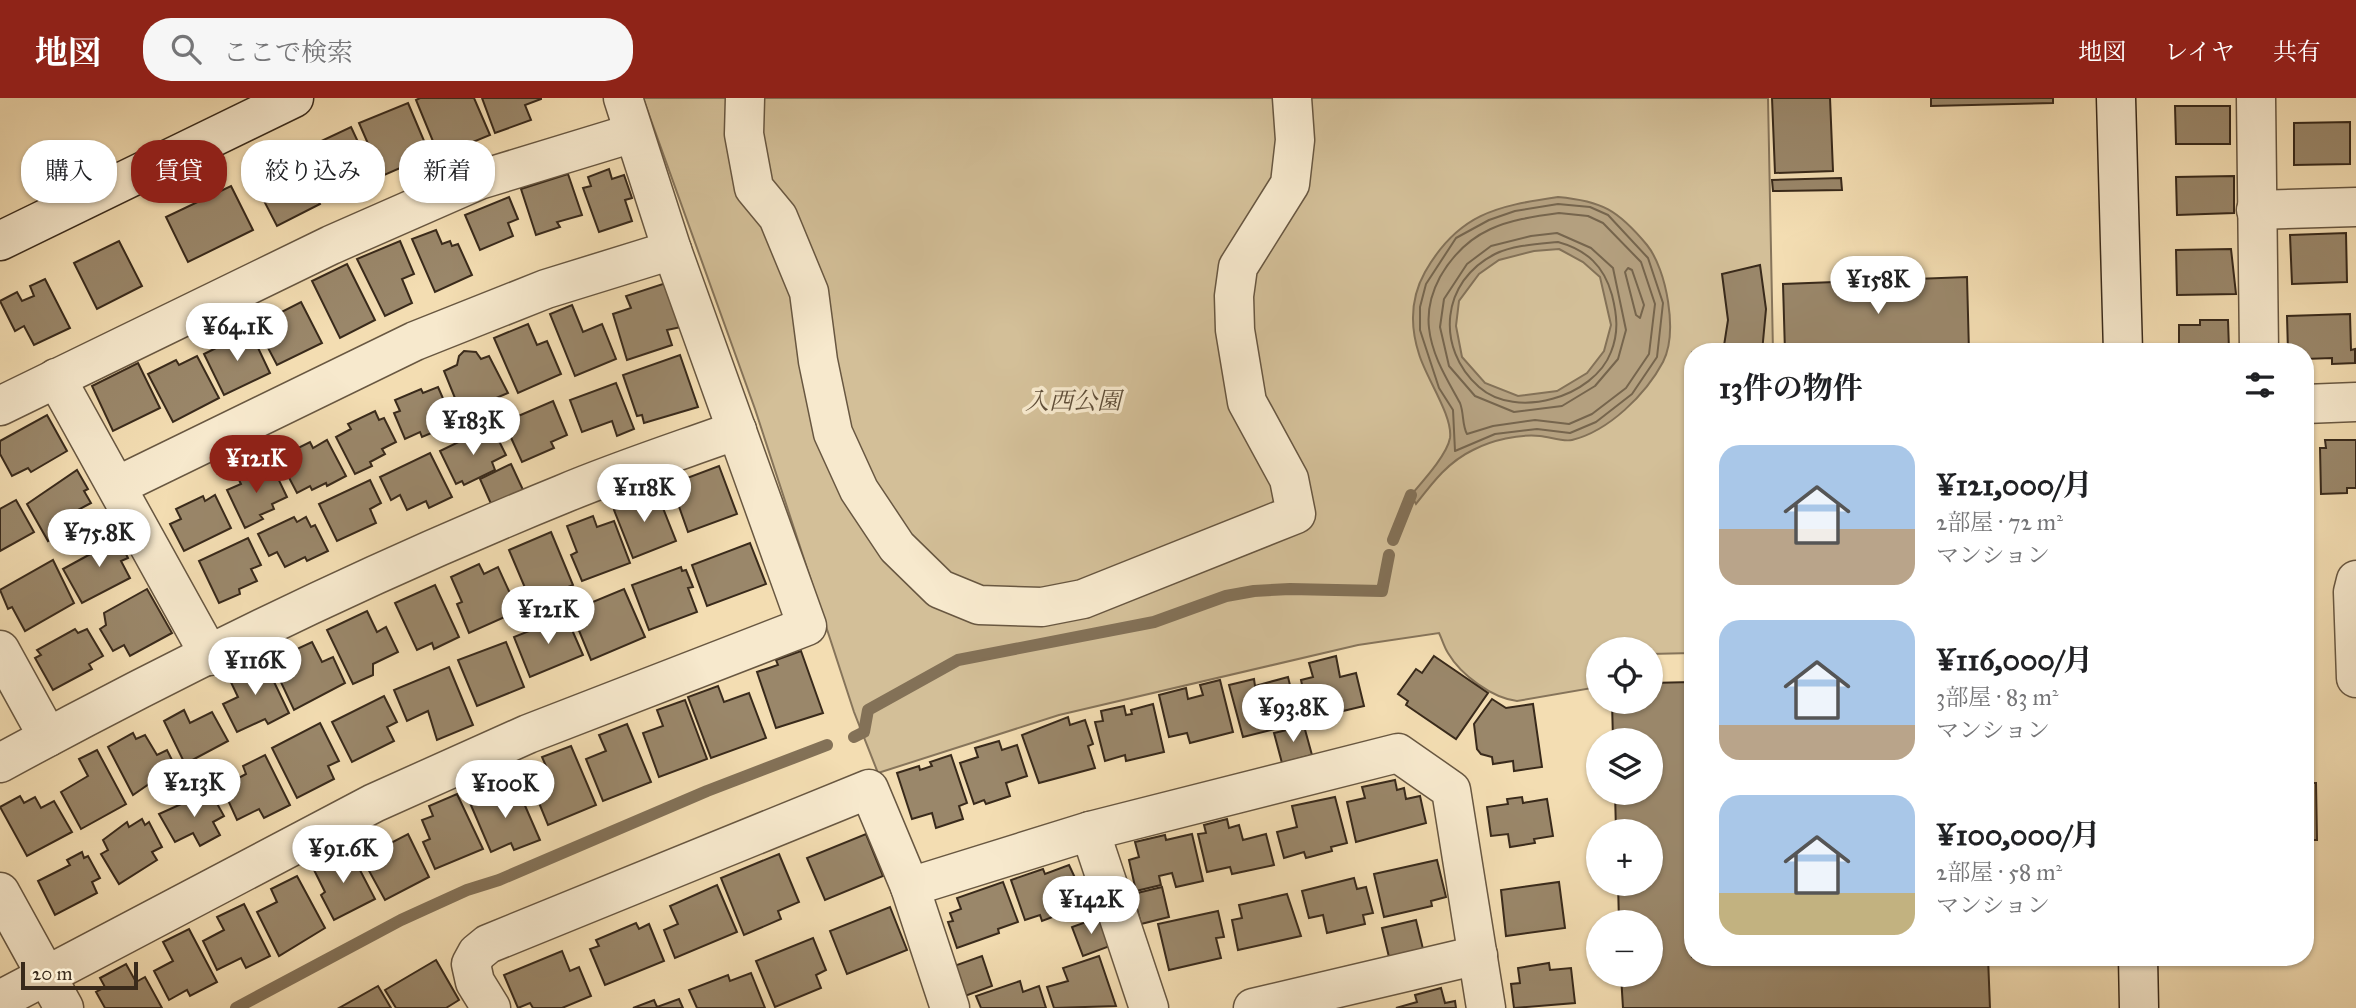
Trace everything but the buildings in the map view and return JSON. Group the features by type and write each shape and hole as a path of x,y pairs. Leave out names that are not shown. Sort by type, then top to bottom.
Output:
{"street":[{"path":"0,241 295,98"},
{"path":"746,98 744,134 754,188 778,217 809,292 818,361 833,433 859,490 897,547 940,589 979,605 1042,607 1096,594 1146,576 1203,548 1296,514 1289,479 1247,402 1235,330 1234,296 1238,267 1290,184 1295,140 1292,98"},
{"path":"2116,98 2123,343"},
{"path":"2256,98 2259,343"},
{"path":"0,406 331,245 628,115 672,250 807,626 527,734 374,803 0,1000"},
{"path":"2256,210 2356,207"},
{"path":"117,486 415,341 546,289 672,250"},
{"path":"56,378 210,656"},
{"path":"2314,404 2356,402"},
{"path":"0,763 210,656 517,513 737,430"},
{"path":"2356,580 2353,592 2356,678"},
{"path":"0,650 48,737"},
{"path":"910,887 1090,831 1398,753 1451,790 1486,1008"},
{"path":"491,1008 475,982 471,964 477,953 488,944 869,789 910,887 939,1005"},
{"path":"1090,831 1149,1008"},
{"path":"0,892 64,1008"},
{"path":"1254,1008 1478,955"},
{"path":"2138,966 2139,1008"}],"green space":[{"name":"入西公園","path":"643,98 1768,98 1773,343 1684,343 1684,653 1663,654 1663,637 1586,637 1586,689 1517,701 1488,690 1469,677 1448,653 1439,633 1358,645 1059,715 878,773 854,712 755,409"}],"water":[{"path":"1558,197 1586,201 1618,215 1654,256 1665,285 1670,319 1670,335 1663,362 1647,386 1625,410 1599,429 1572,440 1523,436 1480,446 1448,467 1416,504 1411,495 1439,460 1450,438 1447,419 1422,364 1416,343 1413,312 1420,282 1438,252 1465,225 1497,209","holes":["1559,249 1583,262 1600,277 1611,325 1604,351 1587,373 1557,391 1518,396 1485,383 1462,357 1456,326 1459,301 1479,274 1499,260 1534,251"]}],"waterway":[{"path":"1393,540 1411,495"},
{"path":"854,737 864,732 868,710 958,660 1154,622 1226,596 1254,591 1382,591 1389,555"},
{"path":"236,1008 401,920 467,890 499,880 707,791 827,745"}]}
